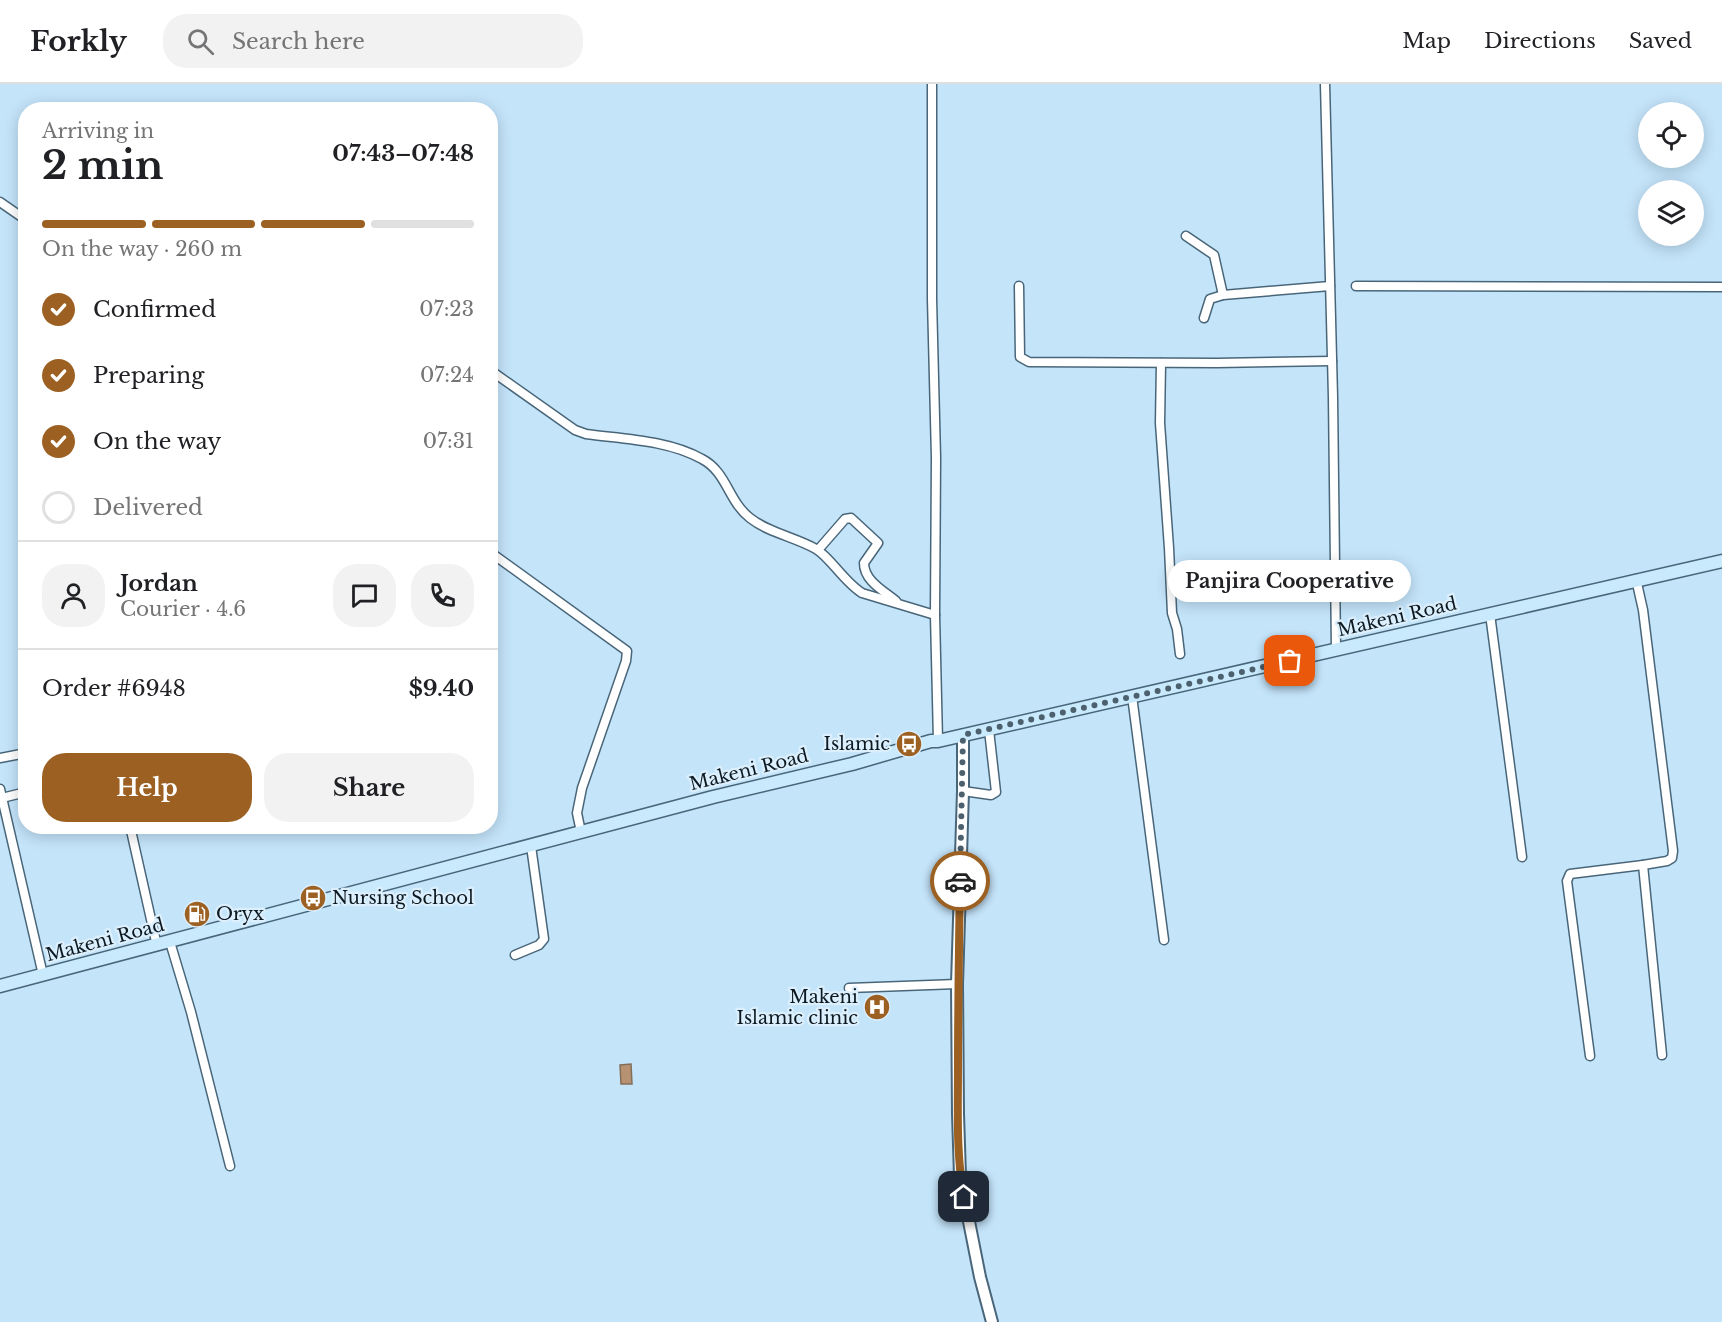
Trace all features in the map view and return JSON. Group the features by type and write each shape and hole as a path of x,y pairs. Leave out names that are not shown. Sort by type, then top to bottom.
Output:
{"main road":[{"name":"Makeni Road","path":"0,986 724,794 852,764 922,744 1722,561"}],"street":[{"path":"932,84 932,298 936,458 935,615 938,741"},
{"path":"1325,84 1336,650"},
{"path":"0,202 18,214"},
{"path":"1186,236 1215,255 1223,295"},
{"path":"1018,285 1020,357 1029,362 1332,361"},
{"path":"1204,318 1210,299 1223,295 1330,286"},
{"path":"1356,286 1722,287"},
{"path":"1161,363 1160,423 1172,613 1177,629 1180,654"},
{"path":"498,376 575,430 586,434 668,446 700,458 719,471 735,501 749,517 785,537 818,550 852,587 862,593 935,615"},
{"path":"818,550 845,519 851,518 878,543 864,563 869,579 900,604"},
{"path":"498,558 627,651 626,661 582,788 577,813 581,832"},
{"path":"1590,1056 1567,881 1570,874 1582,871 1667,861 1672,858 1673,850 1643,610 1636,579"},
{"path":"1490,614 1522,857"},
{"path":"1132,696 1164,940"},
{"path":"963,791 991,795 996,792 989,730"},
{"path":"963,735 957,984 960,1176 992,1322"},
{"path":"0,758 18,755"},
{"path":"18,793 1,794 43,975"},
{"path":"132,834 157,945"},
{"path":"515,955 539,945 543,939 531,846"},
{"path":"1643,865 1662,1055"},
{"path":"170,942 191,1012 230,1166"},
{"path":"849,988 957,984"}],"shaded area":[{"path":"631,1064 632,1084 621,1084 620,1065"}],"way so far":[{"path":"960,881 963,735 1290,661"}],"place":[{"name":"Panjira Cooperative","path":"1290,661"},
{"name":"Islamic","path":"909,744"},
{"name":"Nursing School","path":"313,898"},
{"name":"Oryx","path":"197,914"},
{"name":"Makeni Islamic clinic","path":"877,1007"}],"route":[{"path":"960,881 957,984 958,1114 960,1176 964,1197"}]}
